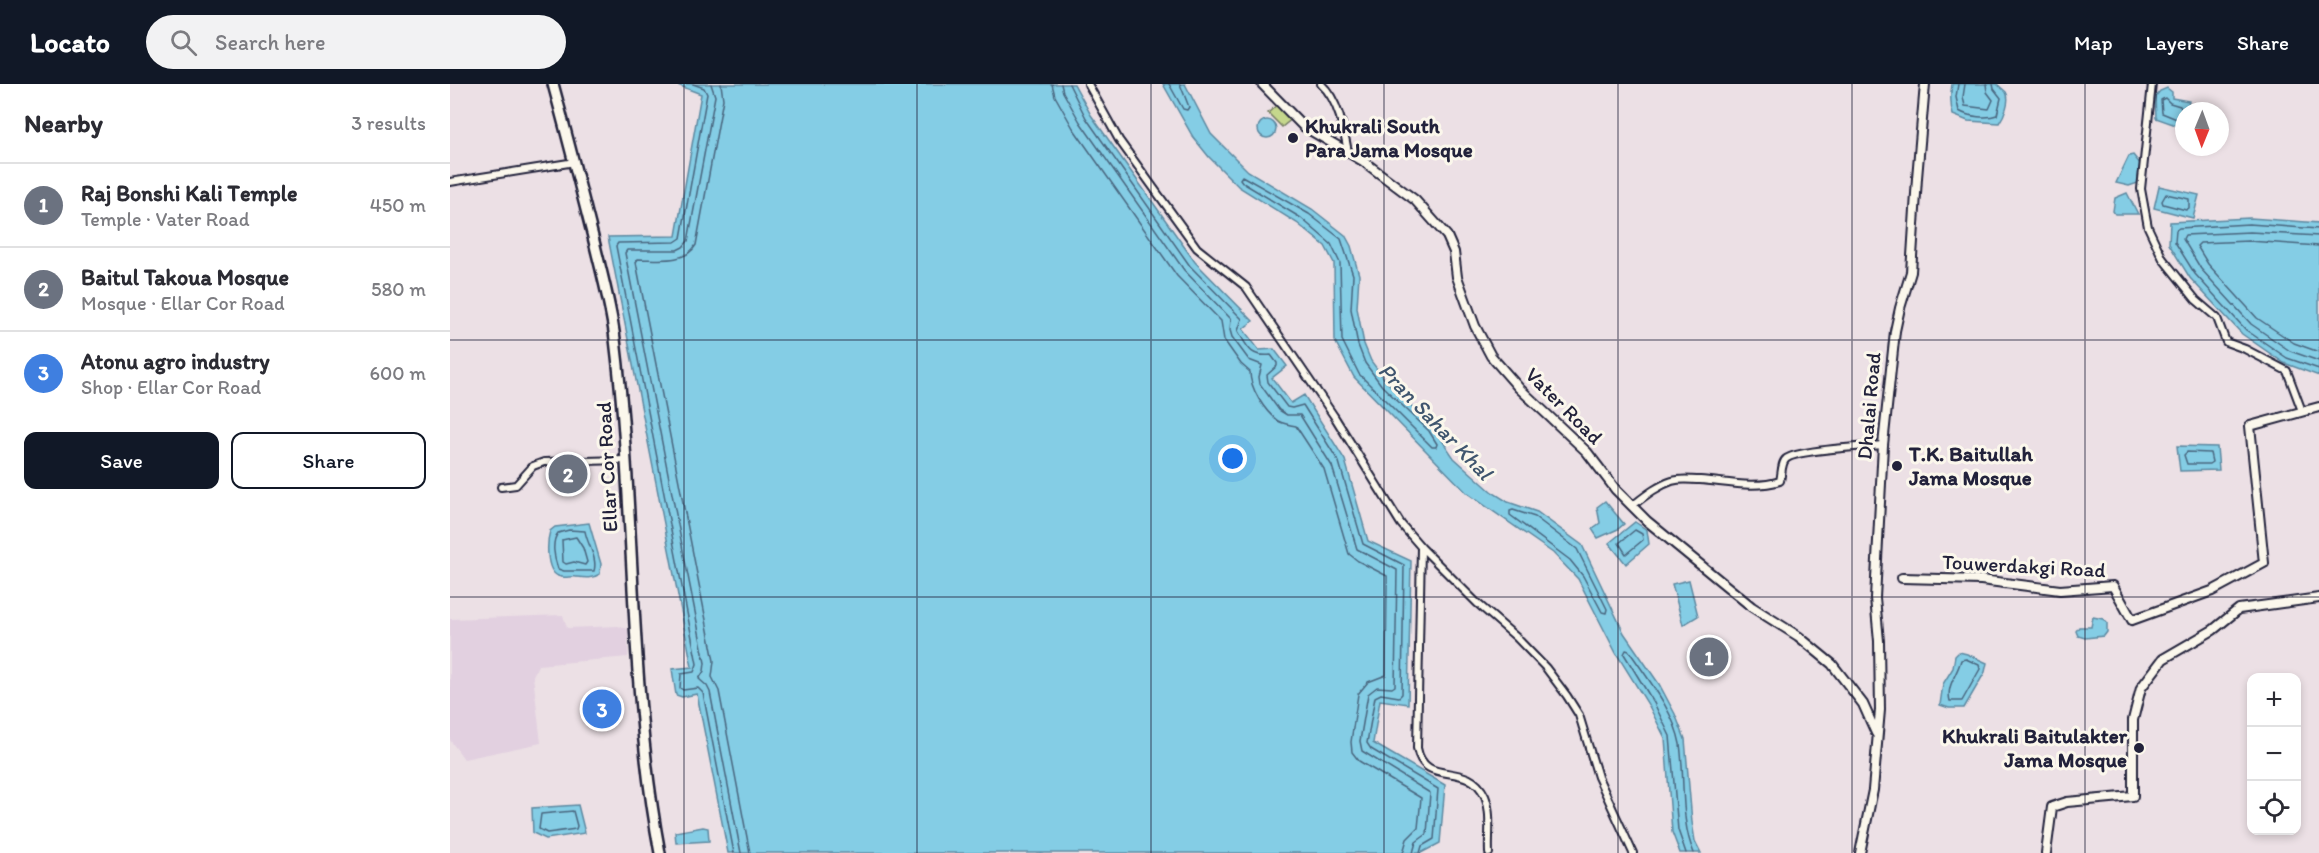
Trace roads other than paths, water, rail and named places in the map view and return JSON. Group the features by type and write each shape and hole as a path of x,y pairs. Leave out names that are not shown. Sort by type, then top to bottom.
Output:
{"main road":[{"name":"Ellar Cor Road","path":"553,84 615,336 622,401 639,687 650,803 660,853"}],"street":[{"path":"1088,84 1119,140 1197,248 1246,287 1334,416 1401,524 1421,547 1546,668 1567,696 1579,715 1598,777 1633,853"},
{"name":"Vater Road","path":"1262,84 1303,126 1348,152 1415,200 1436,221 1447,236 1454,252 1457,277 1475,327 1491,356 1519,388 1587,452 1603,475 1632,506 1674,544 1752,607 1798,636 1832,664 1863,704 1876,733"},
{"path":"1321,84 1329,91 1346,137 1348,152"},
{"name":"Dhalai Road","path":"1860,853 1873,790 1876,733 1880,710 1879,641 1875,598 1883,445 1894,331 1913,261 1925,84"},
{"path":"2152,84 2141,189 2148,227 2163,259 2196,300 2217,318 2226,342 2245,349 2287,371 2302,411"},
{"path":"450,182 574,162"},
{"name":"Touwerdakgi Road","path":"1902,578 1981,580 2060,590 2113,586 2132,620 2212,591 2264,563 2250,426 2319,407"},
{"path":"1632,506 1659,486 1679,479 1752,485 1767,484 1780,481 1784,460 1788,457 1820,451 1883,445"},
{"path":"501,487 516,484 533,466 544,462 625,460"},
{"path":"1421,547 1417,748 1424,766 1436,771 1462,775 1474,781 1485,796 1489,818 1489,853"},
{"path":"2046,853 2052,807 2067,802 2133,796 2133,720 2141,688 2163,659 2213,630 2238,609 2319,598"}],"water":[{"path":"675,84 1074,84 1091,115 1195,262 1253,321 1243,329 1259,350 1274,349 1287,366 1272,378 1291,403 1304,395 1345,460 1368,541 1411,561 1408,704 1380,700 1373,743 1445,785 1440,843 1421,853 728,853 697,694 682,697 676,695 672,669 692,667 608,237 676,236 701,94"},
{"path":"1163,84 1185,84 1211,134 1248,171 1312,209 1345,235 1351,246 1359,275 1357,308 1364,344 1371,361 1386,381 1433,427 1454,458 1492,492 1508,502 1537,512 1582,545 1624,633 1659,684 1685,739 1692,822 1695,841 1701,853 1680,853 1672,832 1665,738 1649,706 1616,653 1578,579 1553,553 1467,493 1354,377 1335,341 1334,263 1325,246 1297,223 1239,187 1209,157 1193,137"},
{"path":"1952,84 1997,84 2006,92 2008,99 1999,123 1968,121 1953,115"},
{"path":"2167,88 2172,92 2172,98 2189,101 2175,102 2175,125 2156,118 2155,97"},
{"path":"1263,120 1271,120 1276,125 1274,136 1263,138 1258,133 1258,125"},
{"path":"2133,155 2141,165 2138,183 2129,186 2116,183 2129,156"},
{"path":"2159,186 2199,195 2193,218 2154,208"},
{"path":"2127,193 2138,214 2115,214 2113,211 2115,198"},
{"path":"2250,218 2319,223 2319,376 2284,363 2242,334 2190,278 2169,244 2170,222"},
{"path":"2177,446 2217,447 2219,470 2180,471"},
{"path":"1605,501 1624,524 1598,538 1592,529 1600,523 1597,507"},
{"path":"1635,522 1647,530 1649,544 1626,564 1609,543"},
{"path":"589,523 601,564 600,574 588,578 558,576 549,562 550,531 555,527"},
{"path":"1689,580 1698,616 1683,625 1672,584"},
{"path":"2093,617 2103,619 2107,623 2107,632 2104,636 2085,638 2078,636 2076,631 2079,627 2091,627"},
{"path":"1959,652 1987,663 1985,672 1964,708 1949,708 1940,705 1943,684"},
{"path":"578,805 585,833 546,839 533,833 532,808"},
{"path":"708,828 709,841 676,843 675,832"}],"place":[{"name":"Khukrali South Para Jama Mosque","path":"1293,138"},
{"name":"T.K. Baitullah Jama Mosque","path":"1897,466"},
{"name":"Baitul Takoua Mosque","path":"568,474"},
{"name":"Raj Bonshi Kali Temple","path":"1709,657"},
{"name":"Atonu agro industry","path":"602,709"},
{"name":"Khukrali Baitulakter Jama Mosque","path":"2139,748"}],"water label":[{"name":"Pran Sahar Khal","path":"1436,421"}]}
